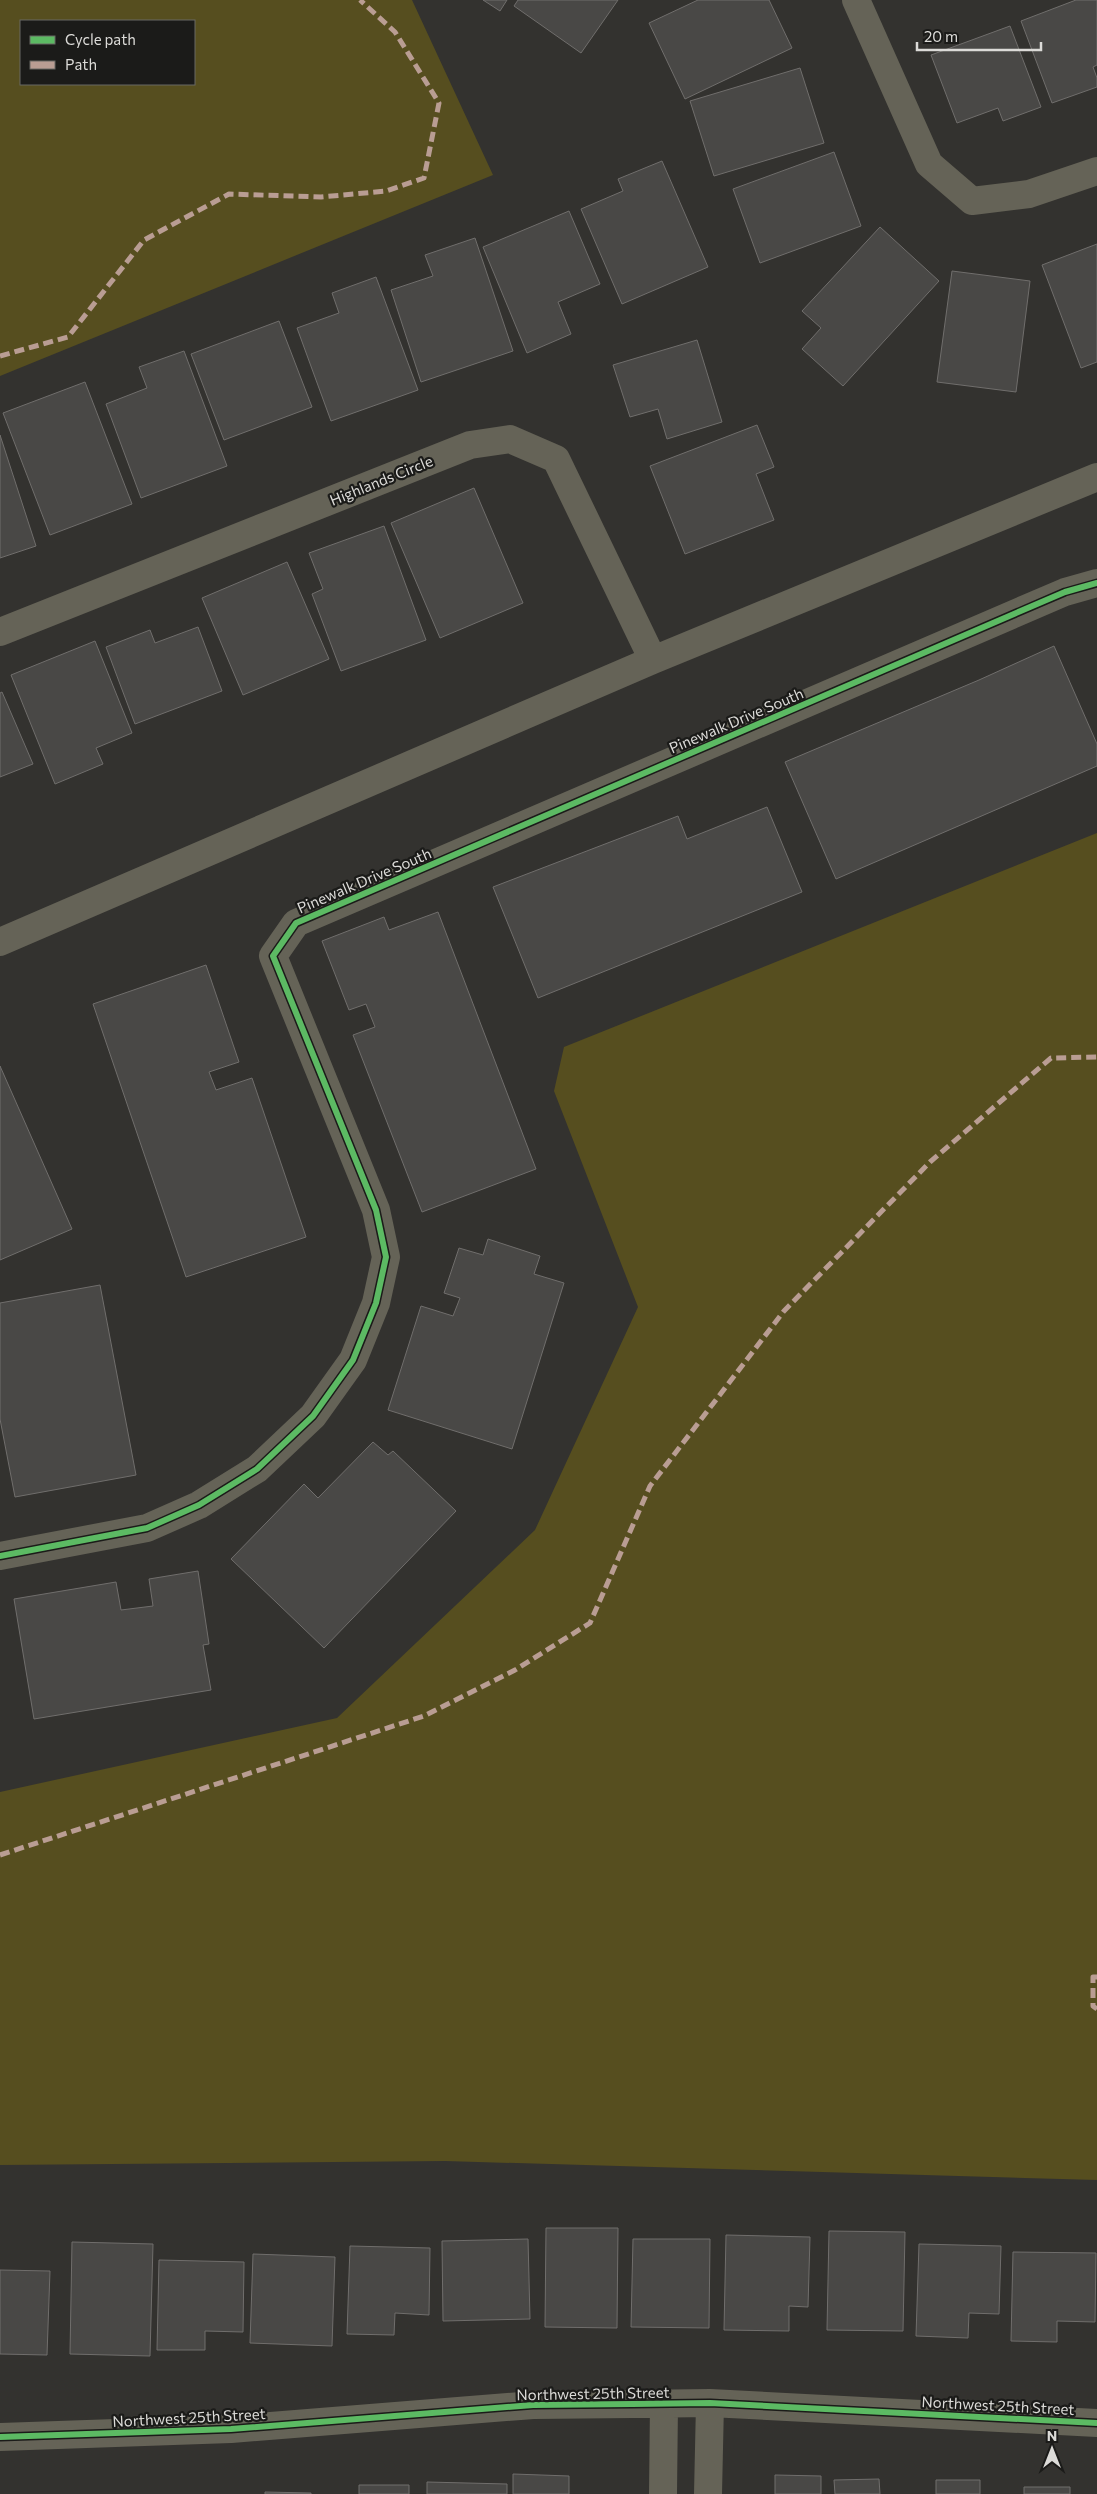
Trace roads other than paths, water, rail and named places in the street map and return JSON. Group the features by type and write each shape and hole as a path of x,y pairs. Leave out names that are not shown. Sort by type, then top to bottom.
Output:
{"street":[{"path":"856,0 929,164 972,200 1029,194 1097,171"},
{"name":"Highlands Circle","path":"0,632 470,445 510,439 556,459 653,660"},
{"path":"0,942 653,660 1097,477"},
{"name":"Pinewalk Drive South","path":"0,1556 147,1528 200,1505 257,1469 313,1416 353,1360 376,1303 386,1257 376,1210 273,956 296,923 1065,592 1097,583"},
{"path":"708,2494 710,2403"},
{"name":"Northwest 25th Street","path":"0,2437 230,2429 533,2405 710,2403 1097,2423"},
{"name":"Northwest 25th Street","path":"663,2494 664,2404"}]}
